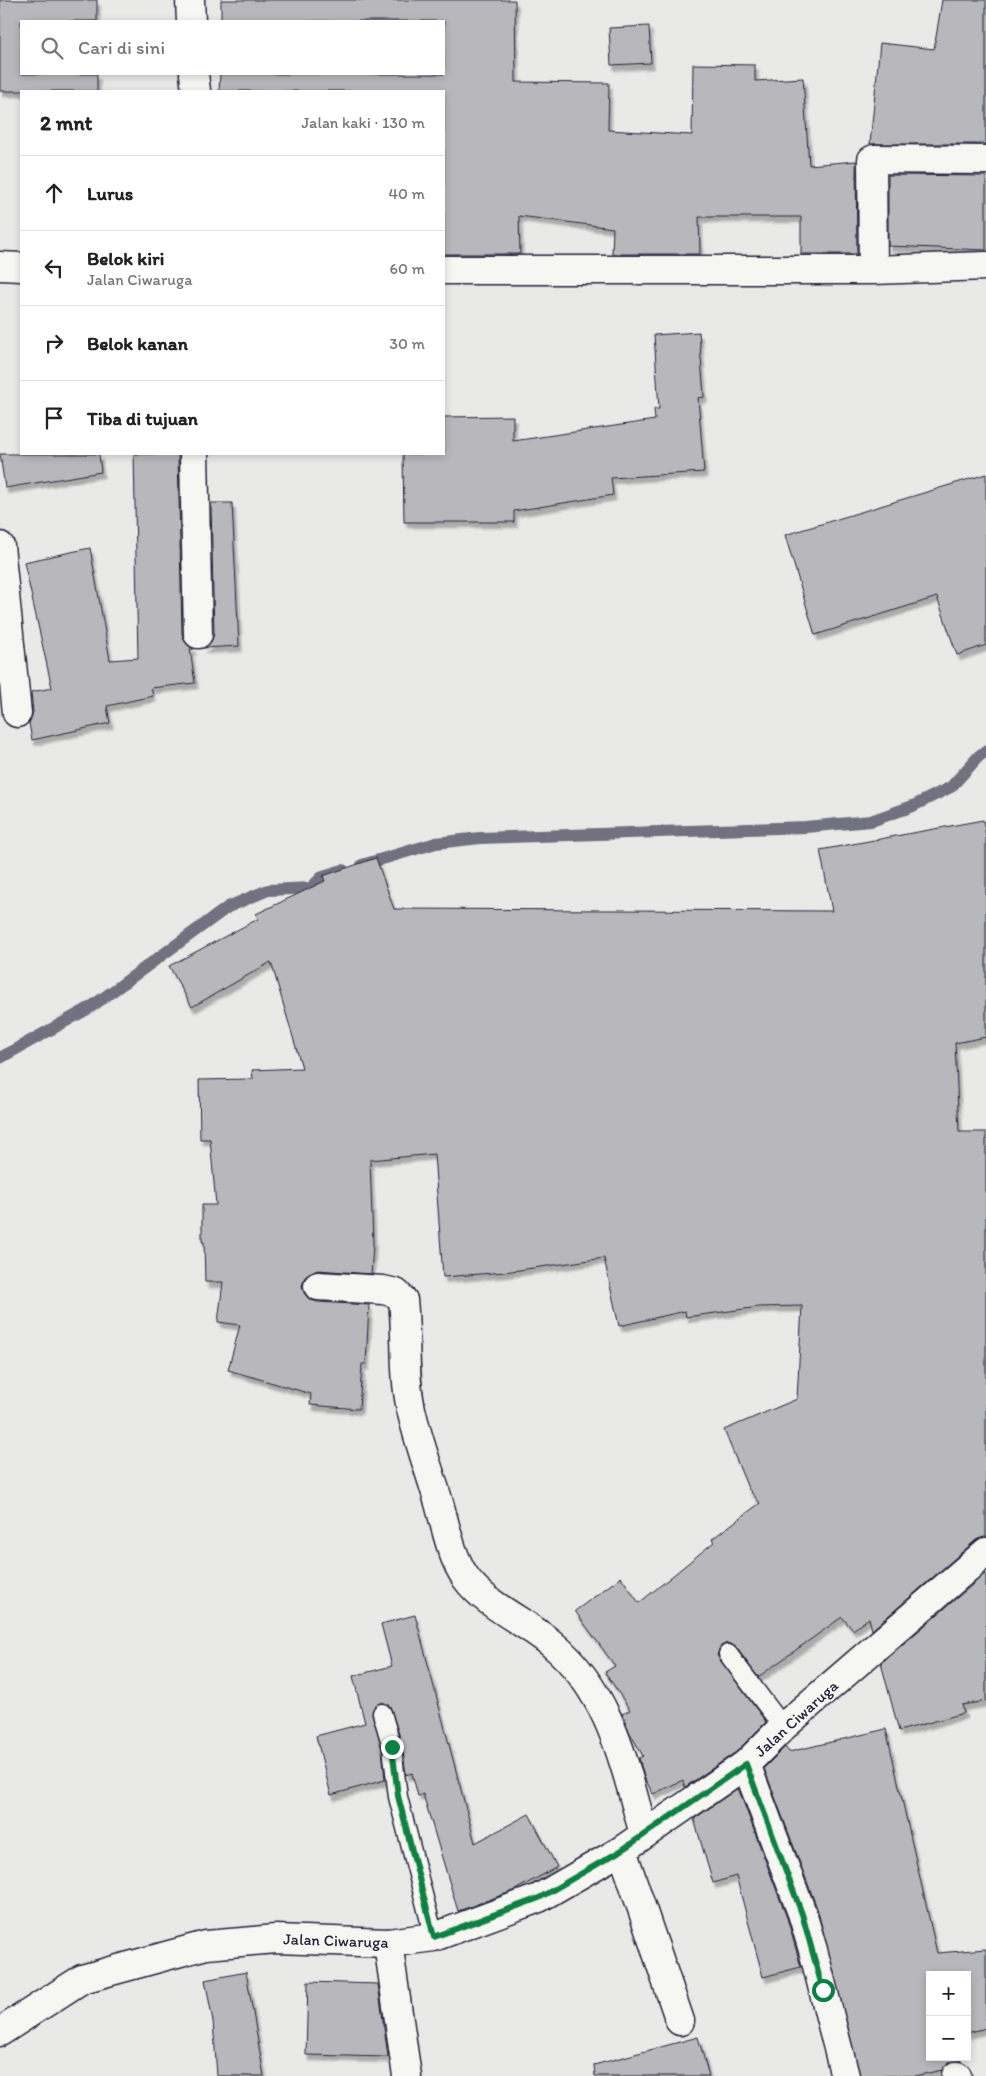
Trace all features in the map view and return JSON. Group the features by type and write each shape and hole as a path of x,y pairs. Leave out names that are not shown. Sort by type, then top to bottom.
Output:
{"street":[{"path":"190,0 191,20"},
{"path":"194,75 196,90"},
{"path":"872,270 872,160 986,160"},
{"path":"0,266 20,267"},
{"path":"445,270 872,270 986,266"},
{"path":"194,455 198,634"},
{"path":"0,546 17,713"},
{"path":"318,1286 384,1290 396,1293 403,1300 405,1368 410,1409 453,1551 466,1578 485,1599 522,1621 553,1645 581,1674 602,1706 616,1737 633,1842 680,2021"},
{"name":"Jalan Ciwaruga","path":"0,2032 82,1980 206,1944 276,1939 388,1944 434,1937 539,1898 633,1842 746,1764 783,1727 986,1552"},
{"path":"746,1764 802,1914 845,2076"},
{"path":"388,1944 407,2076"}],"lane":[{"path":"728,1654 783,1727"},
{"path":"382,1713 392,1747 398,1796 434,1937"}],"building":[{"path":"0,0 97,0 97,20 20,20 20,75 97,75 97,90 0,91"},
{"path":"221,0 515,0 516,82 609,83 608,130 692,135 693,64 755,65 755,81 803,78 809,165 856,161 857,254 801,254 801,217 699,217 700,254 612,254 613,228 519,216 520,254 445,254 445,90 219,90 220,75 445,75 445,20 221,20"},
{"path":"942,0 986,0 986,144 870,144 880,43 934,49"},
{"path":"649,26 651,63 611,65 609,28"},
{"path":"888,175 986,176 986,250 888,246"},
{"path":"699,332 704,397 698,398 704,472 611,478 613,495 514,511 514,522 404,522 403,455 445,455 445,417 513,416 513,441 655,420 654,409 659,409 654,335"},
{"path":"0,454 99,455 101,472 5,488"},
{"path":"134,455 178,455 182,634 185,642 194,649 190,649 195,683 151,688 153,696 107,706 110,723 32,740 29,723 33,712 31,692 52,688 24,562 90,548 110,660 138,658"},
{"path":"986,474 986,645 957,655 937,597 815,635 785,535"},
{"path":"211,503 232,503 239,646 203,648 211,642 214,634"},
{"path":"983,820 986,836 986,1037 955,1043 959,1132 986,1132 986,1537 976,1540 872,1630 869,1618 853,1630 842,1617 758,1677 736,1647 727,1643 721,1646 717,1655 766,1722 736,1752 685,1787 683,1780 653,1794 644,1777 639,1758 643,1756 622,1714 630,1710 605,1672 615,1666 575,1611 621,1577 639,1603 714,1542 712,1539 760,1503 748,1488 724,1430 797,1399 802,1306 759,1307 686,1317 685,1311 619,1326 604,1258 505,1272 443,1277 434,1154 370,1160 373,1244 371,1274 318,1270 305,1277 302,1286 304,1293 309,1299 317,1302 369,1305 366,1364 362,1364 359,1409 310,1405 311,1394 228,1370 240,1325 218,1322 223,1282 205,1282 202,1205 216,1205 210,1139 200,1139 199,1080 253,1079 252,1070 302,1068 271,962 192,1007 169,966 258,919 256,914 325,881 323,876 376,858 394,909 832,911 820,850"},
{"path":"986,1573 986,1701 962,1705 964,1713 899,1731 881,1663"},
{"path":"415,1615 475,1843 529,1814 557,1867 513,1891 458,1911 423,1794 418,1796 412,1773 406,1775 402,1744 390,1706 385,1703 379,1703 372,1711 382,1749 385,1780 331,1795 316,1736 365,1723 353,1676 392,1666 381,1624"},
{"path":"886,1729 937,1953 986,1949 986,2028 971,2032 971,1971 926,1971 926,2061 961,2061 949,2062 942,2070 915,2076 860,2076 817,1908 764,1768 785,1747 789,1752"},
{"path":"738,1788 787,1918 801,1967 763,1977 736,1876 713,1883 694,1819"},
{"path":"246,1972 264,2076 217,2076 213,2021 205,1980"},
{"path":"308,1982 378,1984 388,2057 306,2055"},
{"path":"698,2037 709,2076 595,2076 594,2065"}],"waterway":[{"path":"362,865 436,843 480,838 805,827 871,821 913,806 951,787 979,756 986,751"},
{"path":"0,1058 91,1007 228,907 268,890 311,888 323,876 343,870"}],"route":[{"path":"392,1747 398,1796 434,1937 539,1898 622,1850 746,1764 802,1914 823,1990"}]}
